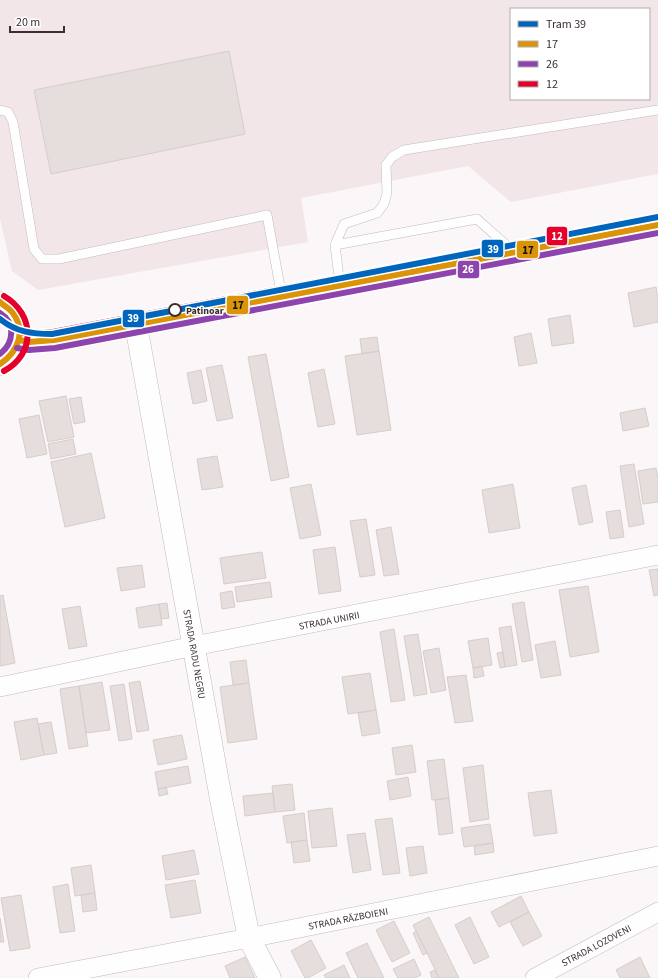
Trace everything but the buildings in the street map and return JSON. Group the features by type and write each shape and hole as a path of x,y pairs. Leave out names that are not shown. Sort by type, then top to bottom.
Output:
{"main road":[{"path":"19,340 37,342 136,325 658,225"},
{"path":"0,303 5,305 12,312 17,321 19,331 19,340 16,350 11,356 0,364"},
{"name":"STRADA RADU NEGRU","path":"136,325 221,799 249,938 270,978"}],"street":[{"name":"STRADA UNIRII","path":"0,687 194,646 658,555"},
{"name":"STRADA RĂZBOIENI","path":"38,978 249,938 658,856"},
{"name":"STRADA LOZOVENI","path":"534,978 658,912"}],"lane":[{"path":"0,110 8,112 13,122 34,250 42,259 59,258 266,215 282,298"},
{"path":"340,285 335,245 344,224 377,213 384,204 387,193 386,165 392,157 404,150 658,110"},
{"path":"335,245 477,219 514,252"}],"shaded area":[{"path":"0,0 658,0 658,174 511,202 468,166 301,198 308,242 38,290 12,271 0,219"}],"tram line":[{"name":"39","path":"0,319 12,327 24,331 52,334 658,217"}],"transit line":[{"name":"12","path":"21,332 29,334 53,332 657,217"},
{"name":"17","path":"19,340 29,342 54,340 658,225"},
{"name":"26","path":"17,348 29,350 55,348 658,233"},
{"name":"12","path":"4,296 22,313 28,334 22,355 14,364 4,371"},
{"name":"17","path":"0,302 11,311 17,319 20,334 16,347 0,364"},
{"name":"26","path":"0,313 9,322 11,327 8,344 0,354"}],"place":[{"name":"Patinoar","path":"175,310"}]}
